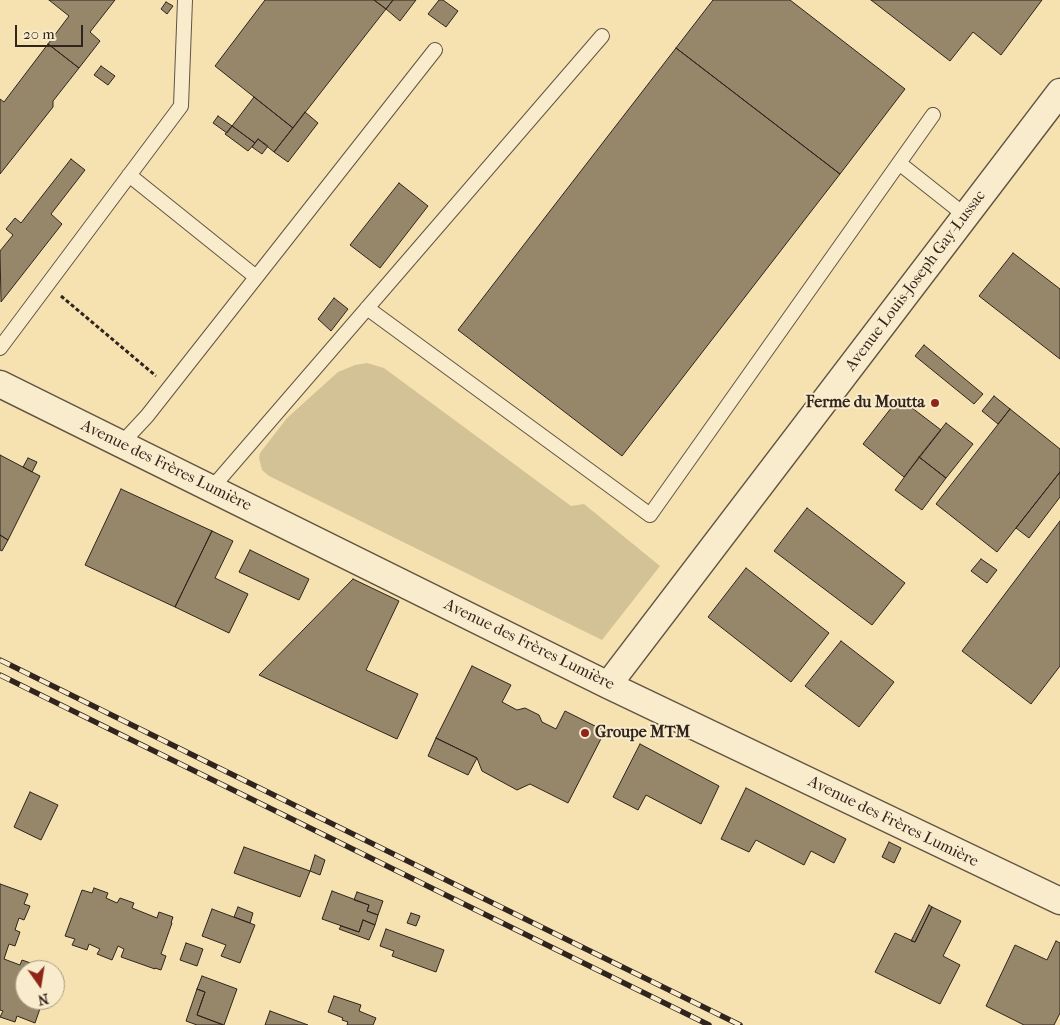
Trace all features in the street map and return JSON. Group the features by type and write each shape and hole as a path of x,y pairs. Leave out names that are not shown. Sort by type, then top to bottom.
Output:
{"street":[{"name":"Avenue Louis-Joseph Gay-Lussac","path":"608,685 1060,92"},
{"name":"Avenue des Frères Lumière","path":"0,384 608,685 1060,901"}],"lane":[{"path":"0,348 181,106 185,0"},
{"path":"211,489 602,36"},
{"path":"121,444 147,416 435,50"},
{"path":"367,308 650,515 933,115"},
{"path":"899,163 966,216"},
{"path":"129,175 256,277"}],"path":[{"path":"48,285 170,387"}],"shaded area":[{"path":"367,363 384,368 571,506 584,504 660,566 602,640 269,476 262,470 259,458 260,453 287,418 338,372 355,365"}],"building":[{"path":"49,0 115,0 90,32 100,41 79,68 48,44 69,16"},
{"path":"265,0 374,0 386,9 293,128 215,66"},
{"path":"374,0 393,0 386,9"},
{"path":"393,0 416,0 400,21 386,9"},
{"path":"439,0 443,0 458,11 446,27 428,14"},
{"path":"713,0 790,0 905,89 840,174 676,48"},
{"path":"871,0 1042,0 1001,55 973,32 950,61"},
{"path":"166,2 173,6 167,14 161,9"},
{"path":"48,44 79,68 53,101 53,107 0,174 0,99 4,102"},
{"path":"676,48 840,174 622,456 458,330"},
{"path":"101,66 115,76 108,85 94,75"},
{"path":"254,97 293,128 274,152 258,139 255,143 232,126"},
{"path":"305,112 318,123 288,162 274,152"},
{"path":"218,116 232,126 227,133 213,123"},
{"path":"232,126 255,143 248,151 225,134"},
{"path":"258,139 268,146 262,154 252,147"},
{"path":"71,159 85,170 51,214 62,224 1,302 0,251 13,235 6,229 15,218 21,223"},
{"path":"399,183 428,206 380,268 350,245"},
{"path":"1013,253 1060,289 1060,359 979,296"},
{"path":"334,298 348,309 331,331 318,319"},
{"path":"924,345 983,394 974,404 915,356"},
{"path":"994,396 1010,409 998,424 982,411"},
{"path":"899,398 941,430 904,477 863,444"},
{"path":"1010,409 1060,449 1060,472 997,552 936,504"},
{"path":"946,423 973,444 946,478 919,457"},
{"path":"0,455 40,476 8,540 0,535"},
{"path":"919,457 946,478 922,510 895,490"},
{"path":"28,458 37,462 32,472 23,467"},
{"path":"1060,472 1060,497 1029,538 1016,528"},
{"path":"121,489 212,531 175,607 85,565"},
{"path":"807,508 905,583 872,625 774,551"},
{"path":"1060,521 1060,666 1031,704 962,651"},
{"path":"212,531 233,541 215,578 248,594 229,633 175,607"},
{"path":"0,535 8,540 2,551 0,550"},
{"path":"250,550 309,579 299,600 239,572"},
{"path":"981,559 997,570 987,583 971,571"},
{"path":"746,568 829,633 791,682 708,617"},
{"path":"353,579 399,601 366,670 418,694 397,739 259,675"},
{"path":"841,641 894,682 859,727 805,686"},
{"path":"472,666 511,685 502,702 517,710 525,708 539,715 542,722 556,729 565,711 605,731 568,803 530,784 517,790 482,771 477,758 436,738"},
{"path":"436,738 477,758 468,775 428,756"},
{"path":"640,744 719,786 701,824 646,795 638,810 613,797"},
{"path":"746,788 846,839 834,863 811,851 804,865 756,840 749,852 721,839"},
{"path":"30,792 58,805 41,840 14,827"},
{"path":"889,842 901,848 894,863 882,857"},
{"path":"244,847 310,871 300,897 234,873"},
{"path":"315,855 325,860 320,875 310,871"},
{"path":"0,884 28,894 24,904 30,906 24,920 19,918 15,930 20,932 15,946 9,944 4,959 15,963 15,1010 40,1010 35,1023 17,1016 15,1022 0,1017 3,1011 0,1010"},
{"path":"94,888 108,893 106,898 117,903 120,898 134,903 132,908 157,918 159,912 173,917 161,954 166,956 161,970 121,957 124,949 118,946 112,960 97,954 100,949 89,944 87,950 72,945 75,939 65,936 82,890 92,893"},
{"path":"332,891 369,905 367,911 378,915 375,925 363,920 359,932 322,919"},
{"path":"357,892 383,901 378,915 367,911 369,905 354,900"},
{"path":"929,905 932,907 915,942 911,941"},
{"path":"238,907 253,913 250,923 234,917"},
{"path":"932,907 961,921 943,956 960,965 940,1004 875,972 895,933 915,942"},
{"path":"212,909 255,925 240,963 221,956 226,945 202,936"},
{"path":"411,913 420,916 416,926 407,923"},
{"path":"363,920 375,925 369,940 339,929 341,926 359,932"},
{"path":"386,929 444,950 436,972 392,956 394,951 380,946"},
{"path":"1056,941 1060,943 1060,1013 1054,1025 1024,1025 986,1006 1015,945 1047,960"},
{"path":"186,943 203,949 197,966 180,960"},
{"path":"202,976 237,989 224,1025 197,1015 205,992 197,989"},
{"path":"197,989 205,992 197,1015 223,1025 197,1025 186,1021"},
{"path":"334,996 361,1005 359,1011 376,1018 373,1025 347,1025 348,1022 342,1020 343,1018 328,1012"},
{"path":"270,1011 308,1025 265,1025"}],"railway":[{"path":"0,660 740,1025"},
{"path":"0,675 709,1025"}],"place":[{"name":"Ferme du Moutta","path":"935,403"},
{"name":"Groupe MTM","path":"585,733"}]}
